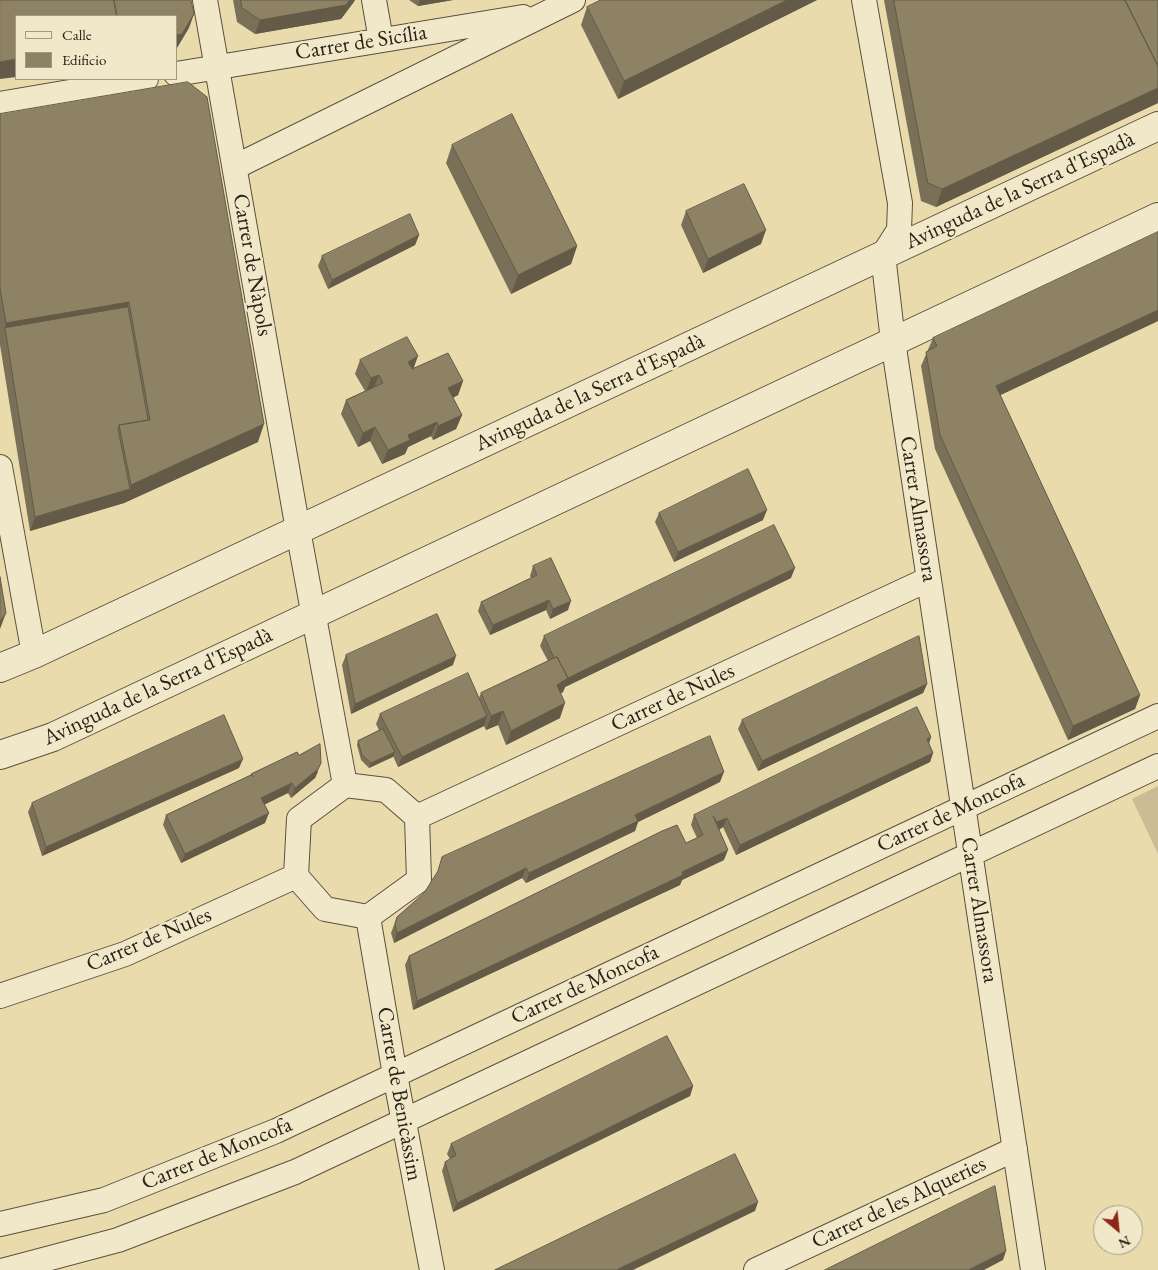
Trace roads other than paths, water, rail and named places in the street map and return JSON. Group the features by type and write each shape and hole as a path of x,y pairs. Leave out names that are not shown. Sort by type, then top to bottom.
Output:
{"street":[{"name":"Carrer de Nàpols","path":"206,0 298,530"},
{"path":"374,0 381,40"},
{"name":"Carrer de Sicília","path":"178,74 381,40 573,0"},
{"path":"864,0 900,202 899,230 883,256"},
{"name":"Carrer de Sicília","path":"234,167 546,6"},
{"path":"0,104 140,80"},
{"name":"Avinguda de la Serra d'Espadà","path":"0,668 34,654 1158,126"},
{"name":"Avinguda de la Serra d'Espadà","path":"0,755 53,737 1158,217"},
{"name":"Avinguda de la Serra d'Espadà","path":"883,256 893,342"},
{"name":"Carrer Almassora","path":"893,342 1033,1270"},
{"path":"0,467 34,654"},
{"path":"298,530 345,785"},
{"name":"Carrer de Nules","path":"417,817 929,579"},
{"name":"Carrer de Moncofa","path":"0,1224 104,1200 276,1131 1158,716"},
{"name":"Carrer de Moncofa","path":"5,1270 118,1240 295,1172 1158,766"},
{"path":"345,785 386,790 417,817 419,880 368,917 325,909 296,876 299,819 345,785"},
{"name":"Carrer de Nules","path":"0,996 125,954 296,876"},
{"name":"Carrer de Benicàssim","path":"368,917 395,1075 432,1270"},
{"name":"Carrer de les Alqueries","path":"756,1270 1015,1149"}]}
